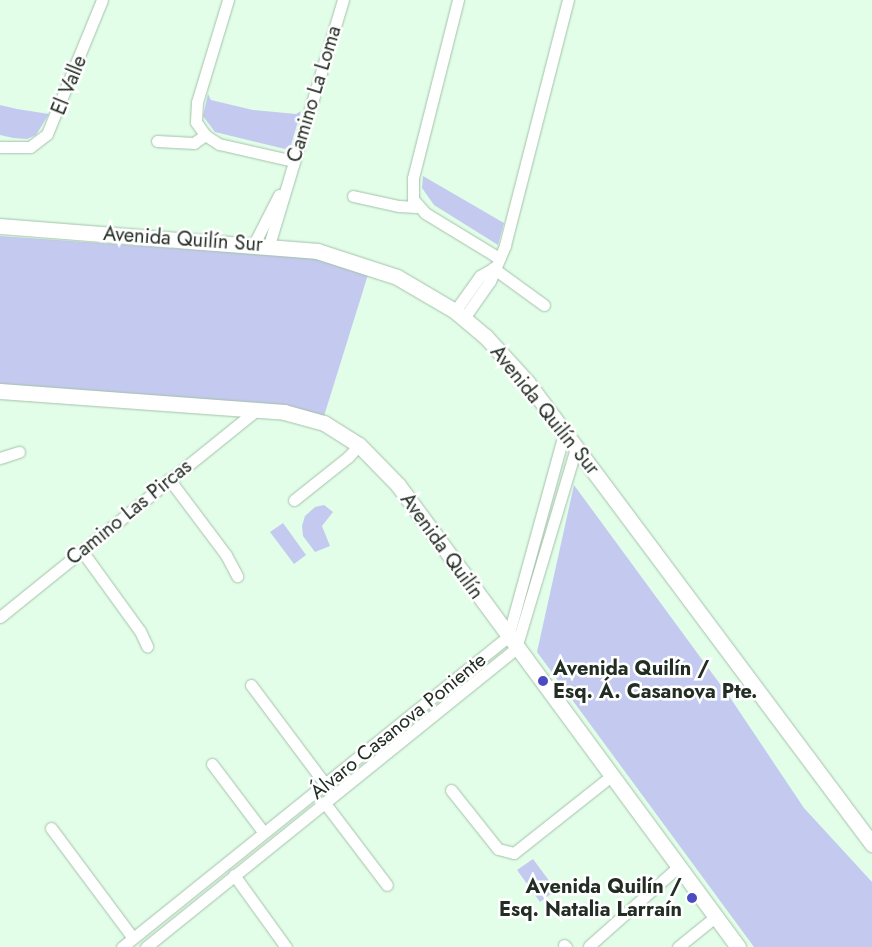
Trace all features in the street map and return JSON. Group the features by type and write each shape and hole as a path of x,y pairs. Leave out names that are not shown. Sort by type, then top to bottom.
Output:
{"street":[{"name":"El Valle","path":"0,147 39,143 51,129 102,0"},
{"path":"228,0 195,108 196,122 205,135 218,144 294,161"},
{"name":"Camino La Loma","path":"261,245 294,161 343,0"},
{"path":"416,207 413,199 413,178 458,0"},
{"path":"459,315 490,280 505,245 568,0"},
{"path":"157,142 194,143 205,135"},
{"name":"El Valle","path":"0,142 14,147"},
{"path":"353,196 399,206 416,207 544,304"},
{"name":"Avenida Quilín Sur","path":"0,226 261,245 317,251 373,267 419,289 459,315 508,359 872,844"},
{"name":"Avenida Quilín","path":"0,391 258,409 313,419 360,444 394,479 512,643 738,947"},
{"name":"Camino Las Pircas","path":"0,617 258,409"},
{"path":"512,643 564,433"},
{"path":"294,500 348,457 360,444"},
{"path":"512,643 576,448"},
{"path":"0,459 19,452"},
{"path":"169,479 231,562 237,576"},
{"path":"82,551 144,637 147,646"},
{"name":"Álvaro Casanova Poniente","path":"122,947 325,784 512,643"},
{"name":"Álvaro Casanova Poniente","path":"146,947 324,802 512,643"},
{"path":"250,685 325,784"},
{"path":"212,764 264,833"},
{"path":"451,790 498,849 514,853 611,776"},
{"path":"324,802 387,885"},
{"path":"50,828 133,938"},
{"path":"252,843 261,854"},
{"path":"589,946 678,868"},
{"path":"234,876 286,947"},
{"path":"678,947 715,917"}],"shaded area":[{"path":"208,94 211,100 253,110 296,114 301,111 291,145 285,149 215,132 203,116"},
{"path":"0,105 49,114 36,135 27,139 13,138 0,135"},
{"path":"423,176 504,223 498,245 434,205 422,188"},
{"path":"0,236 340,260 371,265 324,416 0,384"},
{"path":"574,485 731,699 804,808 872,882 872,947 754,947 537,652"},
{"path":"324,505 333,512 322,526 330,546 315,552 303,536 302,526 305,516 315,507"},
{"path":"283,523 306,555 294,564 270,532"},
{"path":"533,859 556,890 540,902 517,870"}],"place":[{"name":"Avenida Quilín / Esq. Á. Casanova Pte.","path":"543,681"},
{"name":"Avenida Quilín / Esq. Natalia Larraín","path":"692,898"}]}
